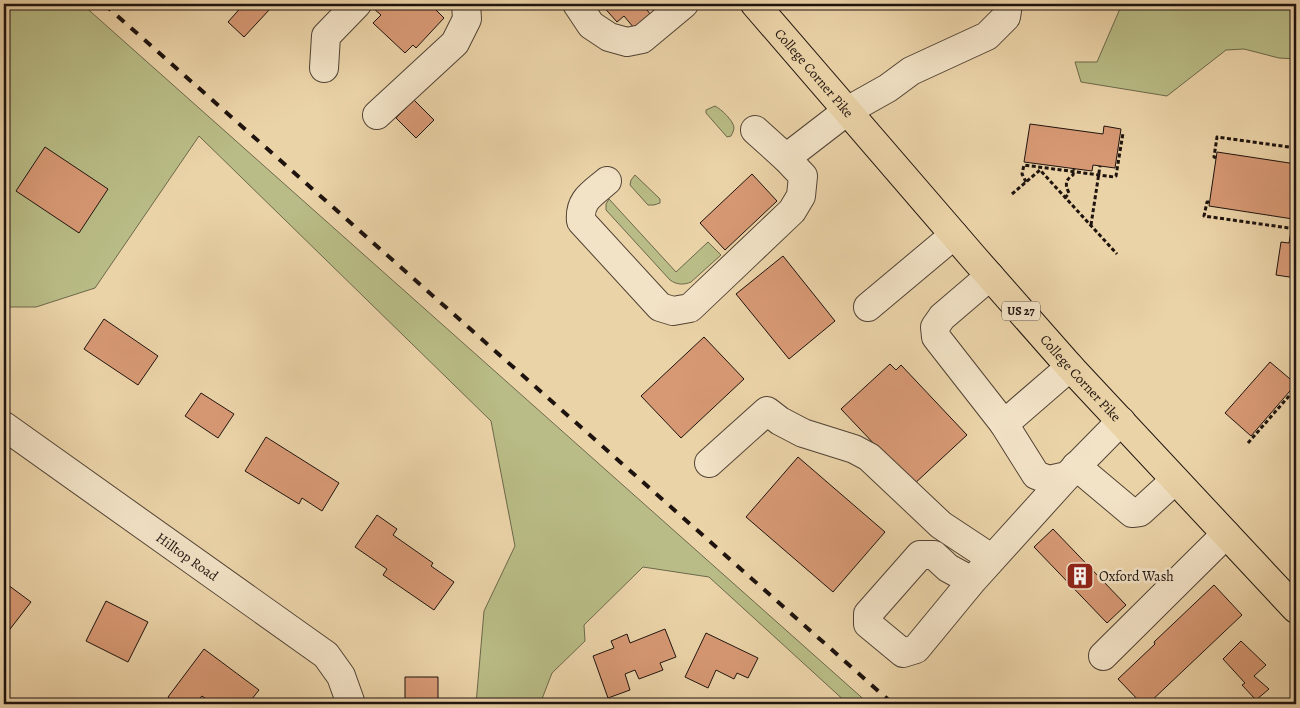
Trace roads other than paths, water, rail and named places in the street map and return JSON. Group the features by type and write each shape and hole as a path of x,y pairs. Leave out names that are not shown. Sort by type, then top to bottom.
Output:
{"highway":[{"name":"College Corner Pike","path":"755,4 1070,367 1296,608"}],"street":[{"path":"324,68 326,36 357,4"},
{"path":"377,115 455,43 466,18 466,4"},
{"path":"577,4 591,25 609,37 627,42 642,39 684,4"},
{"path":"786,158 847,111 888,88 911,71 987,36 1006,16 1008,4"},
{"path":"606,181 585,200 580,210 580,221 660,307 673,311 690,308 792,211 801,196 803,176 755,130"},
{"path":"868,307 954,234"},
{"path":"990,276 942,317 935,327 936,337 1004,424 1036,475 1049,480 1072,471"},
{"path":"1004,424 1070,367"},
{"path":"709,463 767,411 780,421 803,433 854,448 869,457 941,525 991,558"},
{"path":"972,581 1072,471 1121,421"},
{"name":"Hilltop Road","path":"4,426 326,655 341,676 351,704"},
{"path":"1072,471 1132,513 1140,512 1176,480"},
{"path":"1103,656 1226,534"}],"railway":[{"path":"104,4 893,704"}],"place":[{"name":"Oxford Wash","path":"1080,576"}]}
